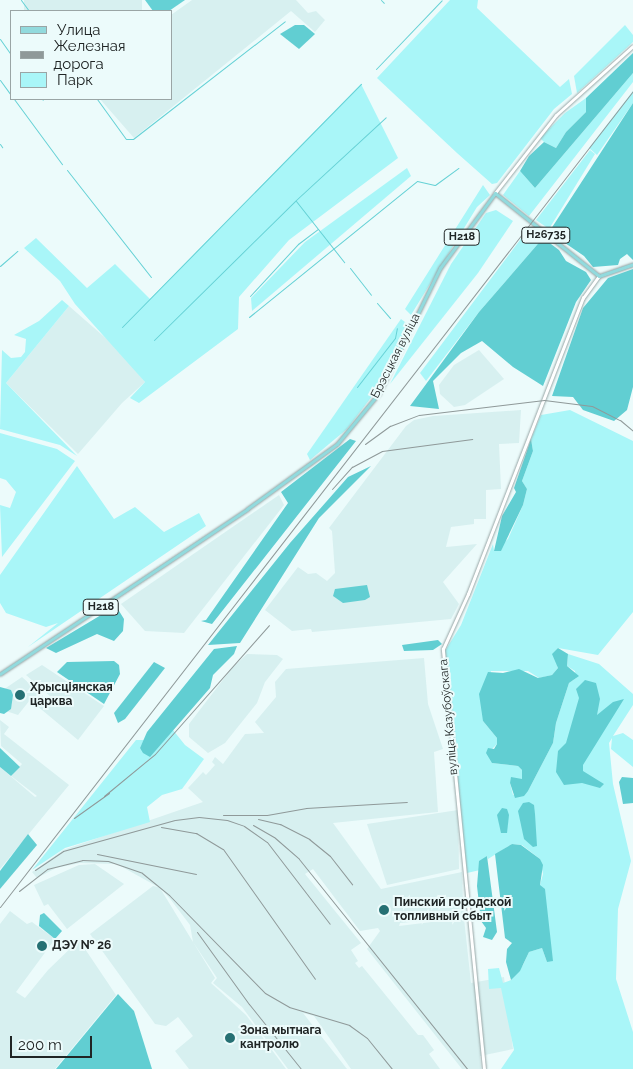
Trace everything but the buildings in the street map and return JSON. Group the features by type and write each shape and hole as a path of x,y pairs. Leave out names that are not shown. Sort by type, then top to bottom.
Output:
{"main road":[{"name":"Брэсцкая вуліца","path":"0,674 254,504 337,444 379,393 440,268 495,193 556,115 633,46"},
{"name":"Н26735","path":"495,193 599,276"},
{"path":"599,276 633,264"}],"street":[{"name":"вуліца Казубоўскага","path":"484,1069 443,649 468,594 583,298 599,276"}],"shaded area":[{"path":"24,0 142,0 142,10 24,10"},
{"path":"145,0 185,0 170,10 152,10"},
{"path":"192,0 296,0 308,13 316,11 325,20 315,32 291,11 134,138 101,100 172,100 172,14"},
{"path":"295,25 304,25 315,34 299,49 280,34"},
{"path":"633,53 633,73 535,188 520,171 529,156 544,142 556,148 566,132 586,112 586,98"},
{"path":"633,103 633,260 627,254 620,259 618,265 593,267 584,256 549,232"},
{"path":"543,238 559,250 566,261 586,272 591,280 576,302 543,386 513,367 482,341 461,353 433,381 439,409 410,406 479,312"},
{"path":"633,269 633,387 627,410 614,421 583,410 573,397 552,396 583,308 608,278"},
{"path":"69,306 117,348 145,382 122,403 78,454 6,383"},
{"path":"479,350 504,379 465,405 454,407 440,394 439,385 454,365"},
{"path":"521,410 519,443 499,444 501,489 486,490 486,519 474,519 474,524 451,527 446,547 477,544 443,582 459,604 451,619 312,632 311,629 292,631 265,610 298,567 308,574 316,573 327,581 335,573 332,531 329,528 406,426 414,420 433,416"},
{"path":"350,439 356,441 212,624 201,621 206,620 288,503 281,492"},
{"path":"531,439 533,451 522,481 527,489 523,505 501,551 494,551 502,516 516,492 514,488"},
{"path":"371,466 319,518 240,643 208,645 290,543 348,477"},
{"path":"279,495 284,505 184,633 145,631 121,604"},
{"path":"367,585 370,597 365,600 343,603 333,596 335,589"},
{"path":"116,606 124,619 123,631 114,641 97,634 56,653 46,648"},
{"path":"438,640 442,644 433,650 404,651 402,645"},
{"path":"237,646 234,654 213,675 210,688 150,757 143,753 140,748 147,732 214,649"},
{"path":"558,648 568,654 567,666 579,676 569,683 556,723 553,743 528,791 524,796 515,798 510,783 511,777 522,779 522,770 518,766 492,763 486,753 488,748 494,749 497,744 497,738 483,721 479,694 488,672 503,673 519,669 538,678 552,675 558,668 552,654"},
{"path":"247,654 277,655 283,659 265,682 257,703 225,743 208,753 189,737 189,724 232,668"},
{"path":"424,658 428,704 443,749 434,752 438,812 333,823 381,889 462,872 463,903 460,908 464,907 465,917 400,923 399,926 464,918 471,983 504,977 513,1049 480,1056 481,1069 462,1069 367,949 380,931 378,928 360,931 313,869 305,874 361,943 351,950 358,961 355,963 359,968 362,966 418,1035 423,1035 434,1050 429,1054 440,1069 351,1069 314,1016 303,1013 347,1069 288,1069 242,1007 213,983 217,978 193,942 215,978 211,983 246,1015 286,1069 189,1069 175,1051 193,1036 178,1017 166,1026 155,1024 90,934 153,886 158,887 117,864 80,863 56,868 37,878 32,872 63,850 203,802 188,788 203,772 206,775 215,765 212,762 215,757 223,764 245,734 264,733 255,722 276,697 275,682 286,669","holes":["160,888 190,925 193,942"]},
{"path":"114,661 119,665 120,674 104,704 57,672 67,662"},
{"path":"154,662 165,668 125,719 118,723 114,713"},
{"path":"42,665 104,706 78,740 30,700 18,715 3,710 0,692 22,677 50,702 52,698 26,675"},
{"path":"585,680 596,683 600,699 597,715 613,702 624,699 583,765 583,771 604,784 600,788 582,783 564,785 556,772 558,751 566,743 579,698 576,689"},
{"path":"0,687 11,690 13,695 11,709 4,714 0,713"},
{"path":"0,720 9,727 4,734 69,785 0,869 0,767 35,797 37,796 11,776 22,764 1,746"},
{"path":"0,748 20,767 11,776 0,767"},
{"path":"622,777 633,778 633,803 623,804 619,782"},
{"path":"529,802 534,805 535,814 537,846 533,847 524,839 518,811 523,803"},
{"path":"502,808 507,809 509,815 507,833 501,833 497,815"},
{"path":"458,810 459,869 387,885 367,824"},
{"path":"28,834 37,845 0,889 0,871"},
{"path":"512,844 521,845 540,859 543,865 540,885 545,889 553,961 547,962 542,948 529,952 520,971 511,980 506,962 507,949 512,943 505,938 495,854"},
{"path":"487,856 497,932 492,940 483,937 486,928 481,921 477,886 479,861"},
{"path":"95,864 124,884 67,929 48,904 44,906 34,885 79,865"},
{"path":"10,911 27,924 32,922 55,939 16,992 25,998 48,970 79,940 116,995 55,1069 0,1069 0,924"},
{"path":"44,913 62,931 55,939 39,926 40,915"},
{"path":"118,994 134,1011 152,1069 56,1069"}],"green space":[{"path":"450,0 478,0 477,8 560,87 569,79 572,94 554,109 497,183 492,184 377,78"},
{"path":"625,25 633,35 633,42 577,93 574,76"},
{"path":"633,73 633,82 529,216 503,195 520,171 535,188"},
{"path":"361,84 398,158 289,240 239,297 238,329 139,403 130,398 145,382 75,304 60,281 24,248 36,238 87,288 115,264 150,299"},
{"path":"633,91 633,103 597,155 589,148"},
{"path":"586,98 586,112 566,132 556,148 540,138 565,113"},
{"path":"590,150 595,154 549,229 536,220"},
{"path":"407,168 411,176 252,311 251,298 305,242"},
{"path":"483,185 490,195 477,207 411,315 405,309"},
{"path":"496,210 513,221 478,273 390,384 451,264 486,213"},
{"path":"529,228 543,238 479,312 426,381 420,373"},
{"path":"62,300 69,306 6,383 77,456 60,445 0,429 2,350 11,358 21,357 25,352 26,339 14,335 39,321"},
{"path":"401,319 409,325 376,391 347,429 310,460 307,454"},
{"path":"570,410 633,441 633,612 598,655 558,648 555,656 558,668 552,675 539,678 528,671 491,671 483,721 497,738 497,744 491,750 492,763 518,766 522,770 522,779 510,783 513,795 528,791 553,743 556,723 569,683 576,678 575,671 567,666 568,654 599,664 633,694 633,705 613,736 623,733 633,740 633,767 611,749 612,738 609,743 613,784 631,861 618,909 616,979 633,1032 633,1069 501,1069 514,1050 501,988 489,989 488,969 499,968 503,983 511,980 523,965 529,952 542,948 547,962 540,885 543,874 540,859 522,845 512,844 488,859 487,856 479,864 480,870 467,873 445,651 461,625 493,544 494,551 508,539 523,505 527,489 522,481 533,451 531,439 541,415"},
{"path":"0,433 57,449 75,461 2,557 0,505 10,508 16,492 6,480 0,478"},
{"path":"77,466 114,519 135,507 164,532 199,513 206,526 28,647 58,623 46,627 6,613 0,603 0,575"},
{"path":"173,730 185,745 204,759 182,789 162,795 147,807 150,822 65,848 32,870 136,740 144,740 140,748 150,756"}],"waterway":[{"path":"21,0 28,10"},
{"path":"381,0 384,3"},
{"path":"376,69 442,0"},
{"path":"98,100 126,139 133,139 285,21"},
{"path":"0,39 10,54"},
{"path":"0,80 10,94"},
{"path":"122,327 361,84"},
{"path":"15,100 62,164"},
{"path":"154,340 296,200 386,117"},
{"path":"249,317 417,181 435,185 458,168"},
{"path":"67,170 151,277"},
{"path":"296,201 344,262"},
{"path":"250,296 298,244 318,229"},
{"path":"0,266 17,251"},
{"path":"350,268 371,295"},
{"path":"377,303 390,318"},
{"path":"357,387 395,338 397,328"}],"railway":[{"path":"0,907 633,91"},
{"path":"365,444 390,426 419,415 544,400 592,406 620,420 633,431"},
{"path":"332,489 352,467 382,451 472,439"},
{"path":"104,796 155,754 269,625"},
{"path":"74,818 109,793"},
{"path":"223,815 267,815 306,808 407,802"},
{"path":"35,870 63,851 175,820 199,817 227,820 244,826 267,842 330,924"},
{"path":"258,819 280,824 309,839 330,856 352,884"},
{"path":"253,825 274,837 299,859 467,1069"},
{"path":"161,827 196,833 223,849 315,979"},
{"path":"97,854 196,874"},
{"path":"19,891 47,869 82,860 108,861 142,873 169,895 265,993 289,1007 349,1025 367,1038 392,1069"},
{"path":"197,932 249,1004 301,1069"}],"place":[{"name":"Хрысціянская царква","path":"20,695"},
{"name":"Пинский городской топливный сбыт","path":"384,910"},
{"name":"ДЭУ № 26","path":"42,946"},
{"name":"Зона мытнага кантролю","path":"230,1038"}]}
